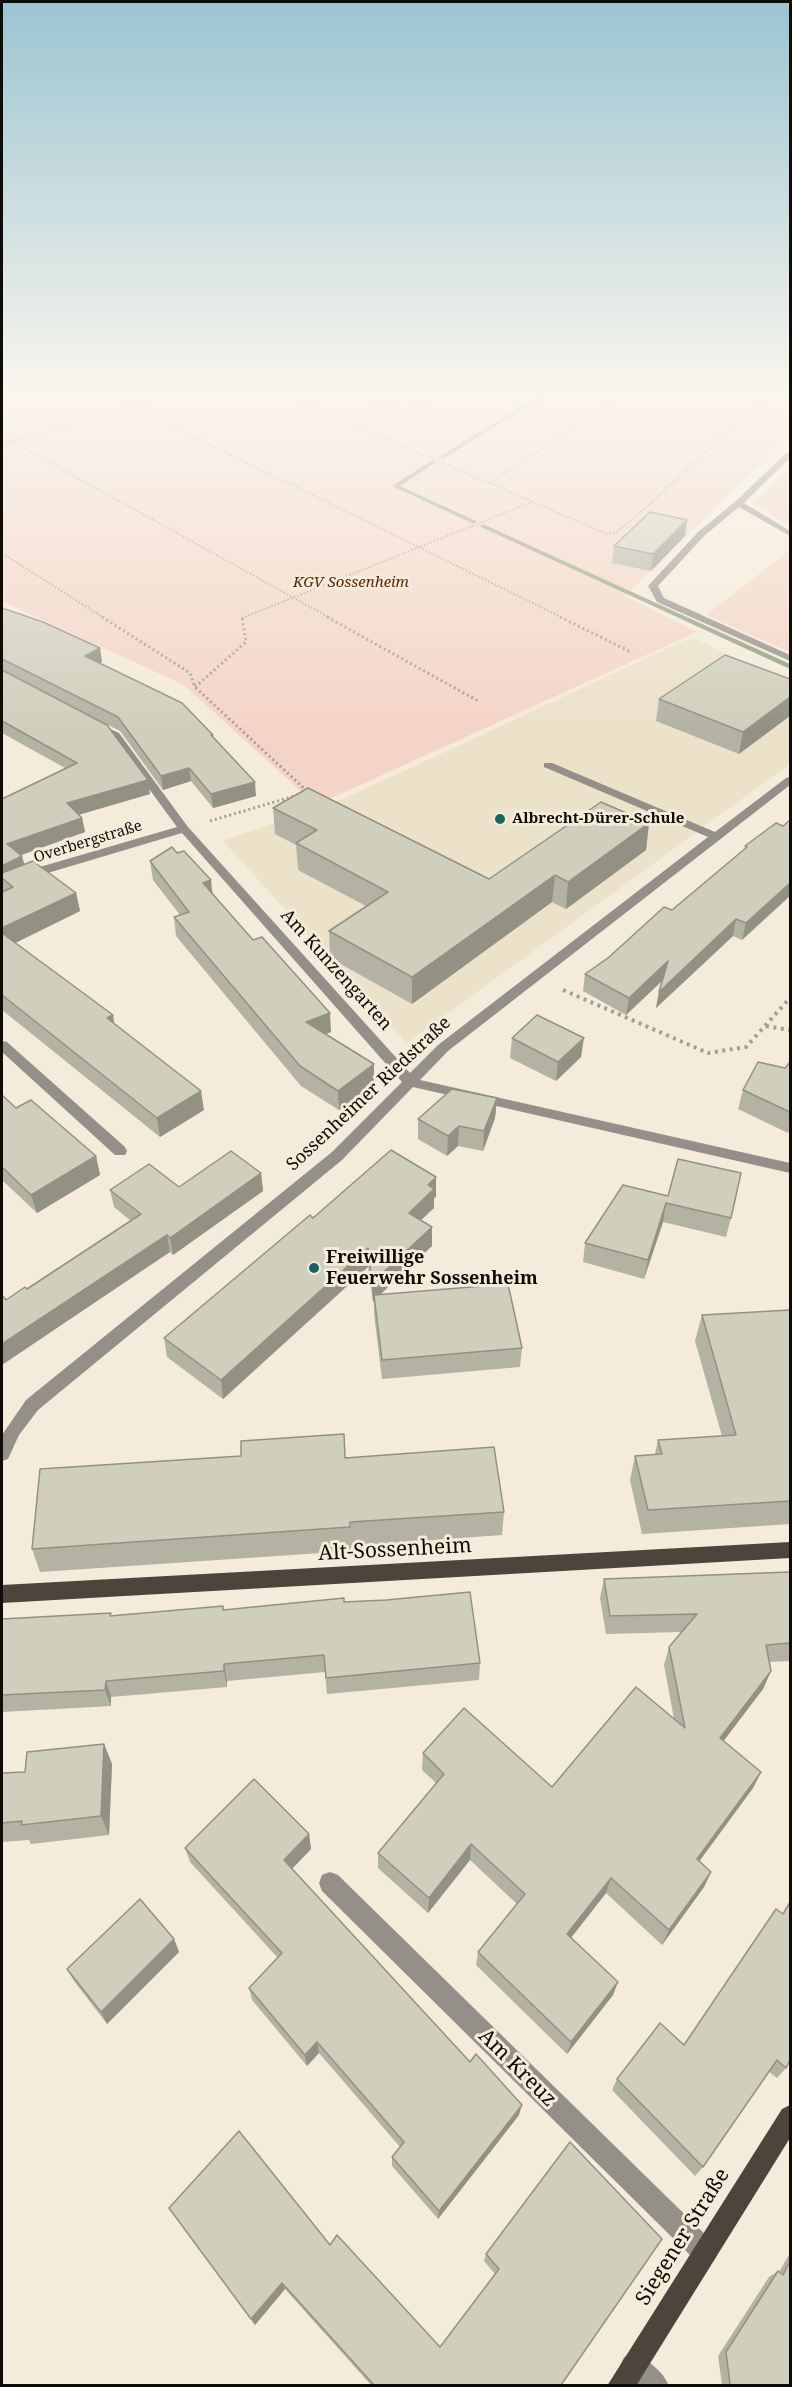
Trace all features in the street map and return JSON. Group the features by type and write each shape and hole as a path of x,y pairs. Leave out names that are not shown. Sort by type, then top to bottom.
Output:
{"main road":[{"name":"Alt-Sossenheim","path":"2,1594 790,1550"},
{"name":"Siegener Straße","path":"627,2376 790,2117"}],"street":[{"path":"734,507 701,534 652,586 660,600 790,658"},
{"path":"746,507 790,534"},
{"name":"Am Kunzengarten","path":"84,719 115,735 184,829 410,1082"},
{"path":"548,765 717,837"},
{"name":"Sossenheimer Riedstraße","path":"2,1454 12,1431 32,1405 337,1155 443,1048 788,783"},
{"name":"Overbergstraße","path":"2,888 37,872 184,829"},
{"path":"2,1045 120,1151"},
{"path":"410,1082 790,1168"},
{"name":"Am Kreuz","path":"330,1883 705,2252"},
{"path":"627,2376 656,2385"}],"path":[{"path":"129,507 480,702"},
{"path":"336,507 631,652"},
{"path":"195,687 246,642 242,617 520,507"},
{"path":"545,507 607,534 615,533 646,507"},
{"path":"632,520 643,523"},
{"path":"2,553 190,673 195,687 309,791 184,829"},
{"path":"533,977 708,1053 746,1047 790,998"},
{"path":"765,1025 790,1030"}],"shaded area":[{"name":"Albrecht-Dürer-Schule","path":"692,637 790,685 790,764 407,1043 223,841 348,797"}],"green space":[{"name":"KGV Sossenheim","path":"2,507 716,507 625,596 697,632 316,805 184,685 2,601"},
{"path":"759,507 790,507 790,525"},
{"path":"790,550 790,652 706,615"}],"building":[{"path":"650,512 687,520 653,554 614,546"},
{"path":"2,608 43,622 100,648 85,656 182,703 255,782 211,794 189,768 161,776 118,717 2,659"},
{"path":"725,655 790,679 790,697 743,732 659,699"},
{"path":"2,670 107,725 148,780 67,803 82,818 7,844 22,856 2,866 2,799 77,763 2,721"},
{"path":"308,788 489,879 601,802 649,823 568,882 555,875 412,977 329,931 388,892 296,843 317,830 273,808"},
{"path":"790,820 790,883 746,923 736,919 659,992 668,961 629,998 585,974 608,958 664,907 672,910 747,847 745,846 776,823 783,826"},
{"path":"172,847 177,853 184,851 211,880 203,883 253,940 262,937 330,1013 306,1022 374,1064 338,1091 300,1066 174,917 189,912 150,861"},
{"path":"33,861 76,893 2,928 2,892 13,887 2,878 2,873"},
{"path":"2,933 113,1015 107,1018 201,1091 157,1118 2,995"},
{"path":"537,1015 584,1038 558,1062 512,1038"},
{"path":"758,1062 785,1068 790,1062 790,1112 743,1090"},
{"path":"452,1089 497,1098 484,1131 459,1126 448,1136 418,1119"},
{"path":"2,1095 16,1108 31,1100 96,1156 31,1195 2,1167"},
{"path":"391,1150 436,1177 428,1185 434,1189 409,1213 432,1227 372,1283 368,1248 221,1380 164,1338 310,1215 313,1218"},
{"path":"231,1151 261,1173 170,1238 167,1235 2,1344 2,1295 6,1300 25,1287 27,1289 141,1214 110,1190 149,1164 179,1187"},
{"path":"678,1159 741,1173 731,1218 666,1203 648,1260 585,1243 623,1185 668,1196"},
{"path":"508,1284 522,1348 382,1360 374,1295"},
{"path":"790,1310 790,1501 648,1510 635,1456 662,1454 658,1440 736,1435 702,1315"},
{"path":"344,1434 345,1458 494,1447 504,1512 350,1522 350,1527 32,1549 40,1469 241,1456 241,1441"},
{"path":"790,1572 790,1643 766,1645 771,1671 720,1738 761,1772 697,1859 711,1872 669,1930 611,1878 567,1934 618,1982 571,2042 478,1952 525,1894 471,1844 429,1898 378,1853 444,1774 423,1753 464,1708 552,1787 636,1687 685,1728 669,1647 697,1614 610,1616 604,1579"},
{"path":"470,1592 480,1663 326,1678 324,1655 224,1664 224,1671 106,1681 105,1690 2,1695 2,1619 111,1613 110,1616 223,1606 223,1610 344,1598 344,1602"},
{"path":"104,1744 101,1816 21,1825 22,1821 2,1823 2,1773 25,1772 27,1752"},
{"path":"254,1779 309,1834 284,1860 470,2062 476,2054 522,2105 439,2211 392,2157 404,2142 317,2042 305,2055 249,1988 282,1953 185,1848"},
{"path":"140,1899 174,1939 101,2012 67,1969"},
{"path":"790,1902 790,2060 786,2068 777,2060 703,2167 617,2079 660,2023 684,2045 776,1909 783,1914"},
{"path":"239,2131 330,2245 337,2235 440,2347 499,2269 486,2254 570,2142 662,2239 561,2385 374,2385 282,2283 251,2319 169,2208"},
{"path":"790,2262 790,2385 730,2384 726,2352 778,2271 783,2275"}],"waterway":[{"path":"442,507 474,522"},
{"path":"483,526 790,667"}],"place":[{"name":"Albrecht-Dürer-Schule","path":"500,819"},
{"name":"Freiwillige Feuerwehr Sossenheim","path":"314,1268"}]}
